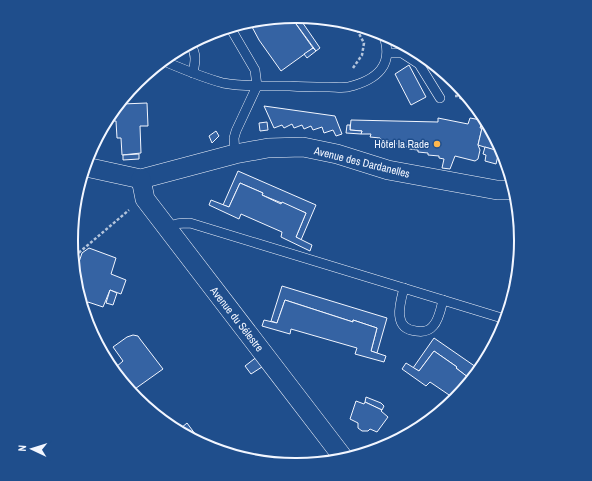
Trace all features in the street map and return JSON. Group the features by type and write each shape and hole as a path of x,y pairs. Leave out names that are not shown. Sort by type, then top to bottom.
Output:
{"street":[{"name":"Avenue des Dardanelles","path":"91,168 141,178 235,154 268,148 303,147 337,154 388,170 507,193"},
{"name":"Avenue du Sélestre","path":"141,178 145,199 340,454"}],"lane":[{"path":"233,32 255,70 257,86 236,131 234,138 235,154"},
{"path":"170,64 225,83 257,86 346,87 361,83 375,75 385,64 388,53 387,43"},
{"path":"193,49 195,58 193,73"},
{"path":"388,53 402,53 419,64 440,98"},
{"path":"167,228 177,224 190,223 499,317"},
{"path":"404,288 399,312 400,320 404,326 411,330 427,330 434,326 443,300"}],"path":[{"path":"348,71 354,68 362,55 364,43 358,32"},
{"path":"79,253 134,206"}],"building":[{"path":"282,23 295,23 313,48 281,71 259,40 252,27"},
{"path":"295,23 303,23 320,48 316,51"},
{"path":"313,48 316,51 307,58 304,54"},
{"path":"409,65 426,97 411,105 395,74"},
{"path":"147,103 148,126 140,126 141,153 122,155 121,138 117,138 116,121 114,121 126,104"},
{"path":"264,106 335,116 342,134 336,136 333,130 324,133 322,127 313,130 311,126 304,129 302,125 294,128 292,124 284,128 282,125 274,128"},
{"name":"Hôtel la Rade","path":"438,118 468,124 470,118 476,119 481,126 480,128 482,128 478,145 480,150 478,159 475,161 455,156 450,169 442,168 444,159 439,158 439,156 428,155 428,153 418,152 418,150 399,146 399,144 390,143 389,141 381,140 380,138 370,137 371,134 361,134 362,131 350,130 351,120 438,122"},
{"path":"267,122 268,130 260,131 259,123"},
{"path":"347,125 350,125 350,130 362,131 361,134 346,133"},
{"path":"482,128 494,150 478,145"},
{"path":"216,131 219,136 212,143 209,136"},
{"path":"485,147 494,149 497,158 496,164 485,161 486,155 483,154"},
{"path":"139,154 139,159 123,160 123,155"},
{"path":"238,171 316,205 301,240 296,237 306,213 262,195 263,193 240,183 229,207 223,205"},
{"path":"240,183 263,193 262,195 281,204 282,202 306,213 296,237 312,245 310,251 281,237 282,232 241,214 239,219 209,205 211,200 229,207"},
{"path":"89,248 116,258 111,274 126,280 121,294 110,290 103,307 88,303 80,269 79,261 82,253"},
{"path":"282,286 387,318 377,353 371,351 377,328 353,320 353,322 285,300 277,323 271,321"},
{"path":"110,290 117,293 113,305 106,303"},
{"path":"285,300 353,322 353,320 377,328 371,351 386,356 384,362 355,354 357,348 291,329 290,334 262,326 264,320 277,323"},
{"path":"133,335 138,336 163,369 136,388 118,365 123,361 113,347 127,337"},
{"path":"434,338 474,366 466,376 456,368 457,367 434,351 419,371 413,368"},
{"path":"434,351 457,367 456,368 466,376 449,395 430,382 426,386 402,369 406,363 419,371"},
{"path":"258,356 265,365 251,374 245,366"},
{"path":"366,397 381,403 384,406 382,410 365,402"},
{"path":"356,401 364,404 365,402 382,410 381,411 388,417 377,432 370,429 368,431 362,431 358,428 358,423 350,419"},
{"path":"187,423 194,433 187,429 183,426"}],"place":[{"name":"Hôtel la Rade","path":"437,144"}]}
